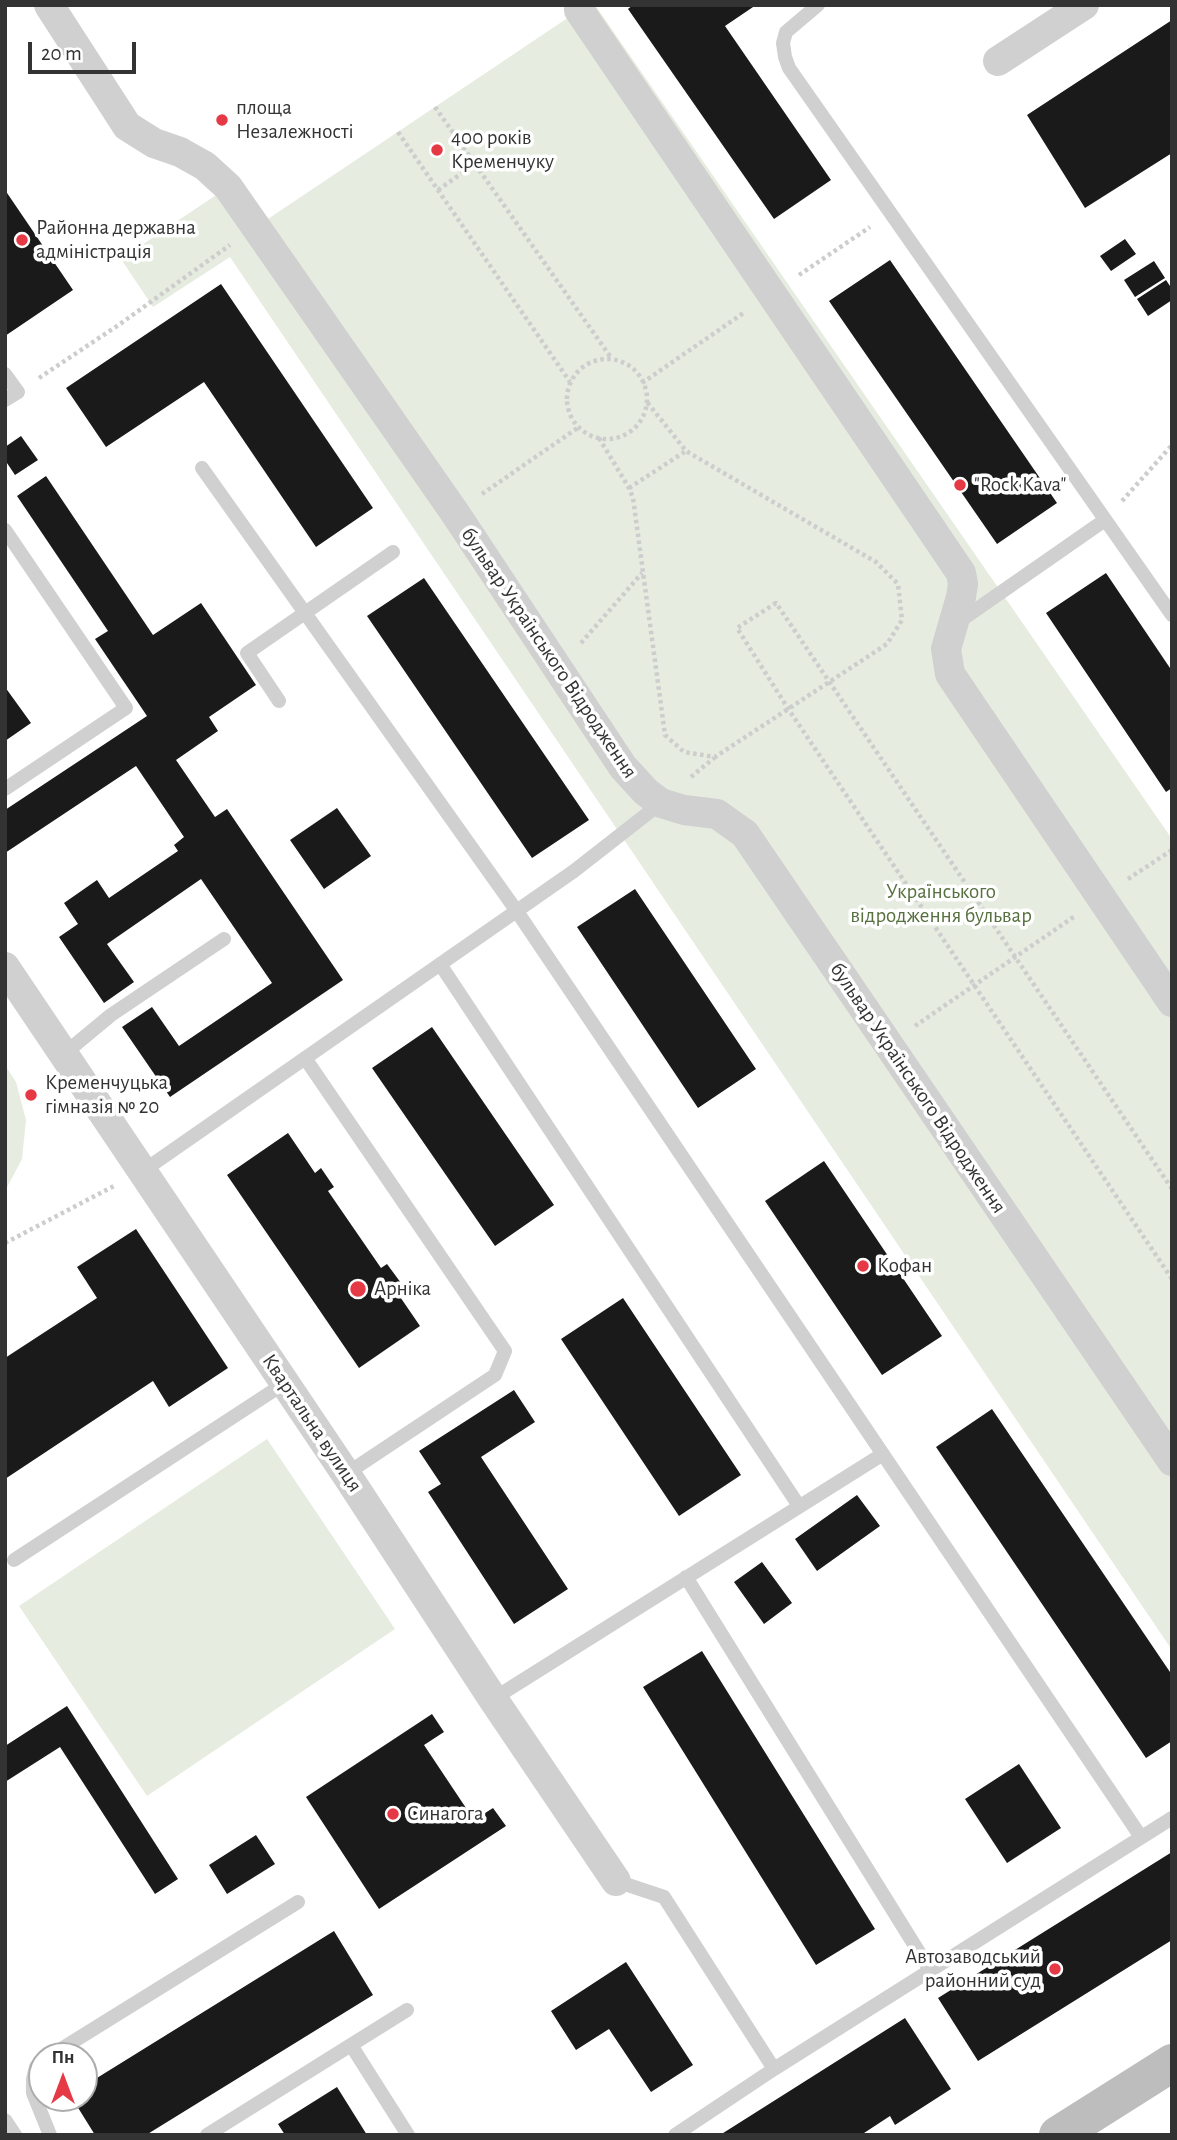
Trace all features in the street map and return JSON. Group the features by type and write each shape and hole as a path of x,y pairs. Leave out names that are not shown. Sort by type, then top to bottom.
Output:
{"main road":[{"path":"1058,2135 1172,2063"}],"street":[{"name":"бульвар Українського Відродження","path":"49,5 127,126 154,143 180,152 205,166 228,187 455,513 623,767 646,792 662,803 684,810 717,814 745,834 1172,1461"},
{"path":"580,5 579,10 961,573 963,584 946,649 950,674 1172,1002"},
{"path":"998,61 1084,5"},
{"name":"Квартальна вулиця","path":"5,967 285,1382 616,1881"}],"lane":[{"path":"818,5 786,32 783,43 789,68 1172,615"},
{"path":"5,374 11,396"},
{"path":"202,468 516,910 1141,1837"},
{"path":"951,626 1105,520"},
{"path":"5,530 126,708 5,789"},
{"path":"279,701 247,653 393,552"},
{"path":"143,1171 574,871 662,803"},
{"path":"64,1055 111,1015 224,939"},
{"path":"440,964 799,1506"},
{"path":"305,1058 505,1351 495,1375 346,1474"},
{"path":"14,1560 285,1382"},
{"path":"493,1699 883,1454"},
{"path":"686,1577 930,1970"},
{"path":"675,2135 774,2069 1172,1818"},
{"path":"616,1881 664,1897 774,2069"},
{"path":"73,2042 298,1902"},
{"path":"207,2135 407,2010"},
{"path":"351,2045 408,2135"},
{"path":"41,2112 50,2135"},
{"path":"5,2120 15,2135"}],"path":[{"path":"435,107 612,359"},
{"path":"398,132 570,382"},
{"path":"438,190 475,164"},
{"path":"11,396 120,324 256,227"},
{"path":"612,359 629,366 640,377 646,391 647,402 640,421 629,432 614,438 599,438 584,432 573,421 567,407 570,382 584,365 599,360 612,359"},
{"path":"599,438 633,498 665,735 684,752 715,757 887,645 902,620 898,584 876,562 686,451 647,402"},
{"path":"455,513 579,427"},
{"path":"1105,520 1172,445"},
{"path":"629,488 686,451"},
{"path":"558,669 642,572"},
{"path":"1172,1189 776,603 737,628 789,710 1172,1279"},
{"path":"888,1045 1172,850"},
{"path":"5,1243 143,1171"}],"green space":[{"name":"Українського відродження бульвар","path":"587,5 595,5 1172,839 1172,1650 230,257 153,307 121,259 228,187 256,227"},
{"path":"5,1065 16,1082 26,1120 22,1159 5,1191"},
{"path":"267,1439 395,1629 147,1796 19,1606"}],"building":[{"path":"633,5 756,5 725,26 831,180 774,219 628,9"},
{"path":"1172,20 1172,153 1085,208 1027,115"},
{"name":"Районна державна адміністрація","path":"5,190 73,290 5,336"},
{"path":"1125,239 1136,254 1111,271 1100,256"},
{"path":"890,260 1057,503 997,544 829,301"},
{"path":"1154,261 1165,278 1135,297 1124,280"},
{"path":"1166,280 1172,289 1172,300 1148,316 1137,299"},
{"path":"221,284 373,508 316,547 204,382 106,447 66,388"},
{"path":"21,436 38,460 15,475 5,460 5,447"},
{"path":"46,476 153,635 201,603 256,685 209,717 218,731 176,760 215,817 227,809 343,980 170,1097 122,1027 152,1007 179,1046 272,983 201,879 107,944 134,982 104,1003 59,937 78,924 64,903 97,880 109,898 178,851 174,845 184,837 136,766 5,853 5,810 147,716 95,639 108,631 17,496"},
{"path":"1106,573 1172,671 1172,788 1166,792 1046,613"},
{"path":"424,578 589,820 532,858 367,616"},
{"path":"5,687 31,723 5,741"},
{"path":"337,808 371,856 324,889 290,840"},
{"path":"635,889 756,1069 698,1108 577,927"},
{"path":"432,1027 554,1205 495,1246 372,1068"},
{"path":"288,1133 315,1173 321,1168 334,1187 328,1191 381,1268 387,1264 401,1283 394,1288 420,1326 359,1368 227,1175"},
{"path":"824,1161 942,1336 882,1375 765,1201"},
{"path":"136,1229 228,1368 169,1407 153,1381 5,1479 5,1358 97,1298 77,1267"},
{"path":"623,1298 741,1475 679,1516 561,1339"},
{"path":"514,1390 535,1422 481,1457 568,1589 514,1624 428,1492 441,1484 419,1451"},
{"path":"992,1409 1172,1675 1172,1741 1146,1758 936,1447"},
{"path":"857,1495 880,1526 817,1571 795,1539"},
{"path":"762,1562 792,1603 764,1624 734,1582"},
{"path":"702,1651 875,1929 816,1965 643,1687"},
{"path":"67,1706 178,1879 155,1894 60,1747 5,1782 5,1746"},
{"name":"Синагога","path":"432,1714 444,1732 424,1745 474,1820 493,1808 506,1826 379,1909 306,1797"},
{"path":"1019,1764 1061,1828 1007,1863 965,1799"},
{"path":"256,1835 275,1864 227,1894 209,1865"},
{"name":"Автозаводський районний суд","path":"1172,1852 1172,1940 978,2061 938,1998"},
{"path":"334,1931 373,1995 146,2135 95,2135 81,2112 98,2112 98,2077"},
{"path":"626,1962 693,2065 651,2092 609,2029 576,2050 551,2011"},
{"path":"905,2018 951,2089 895,2125 890,2116 861,2135 720,2135"},
{"path":"337,2087 367,2135 285,2135 278,2124"}],"place":[{"name":"площа Незалежності","path":"222,120"},
{"name":"400 років Кременчуку","path":"437,150"},
{"name":"Районна державна адміністрація","path":"22,240"},
{"name":"\"Rock Kava\"","path":"960,485"},
{"name":"Кременчуцька гімназія № 20","path":"31,1095"},
{"name":"Кофан","path":"863,1266"},
{"name":"Арніка","path":"358,1289"},
{"name":"Синагога","path":"393,1814"},
{"name":"Автозаводський районний суд","path":"1055,1969"}]}
